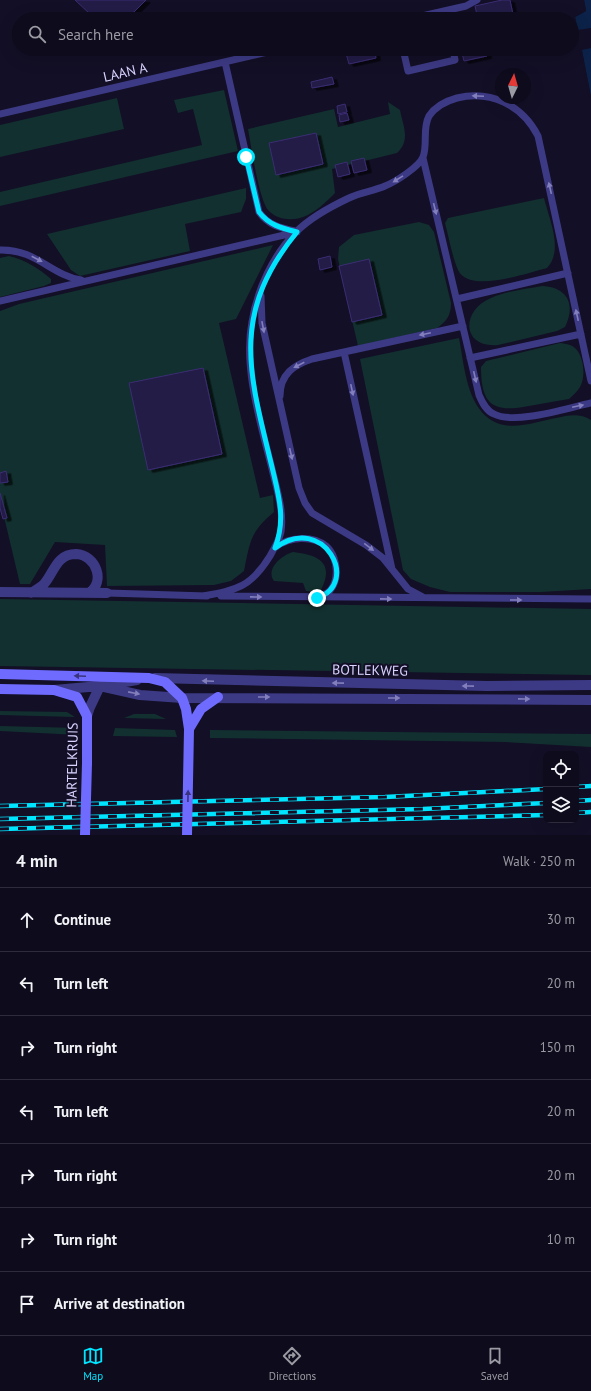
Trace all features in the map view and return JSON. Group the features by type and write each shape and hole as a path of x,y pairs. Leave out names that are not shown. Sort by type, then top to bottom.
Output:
{"main road":[{"name":"BOTLEKWEG","path":"0,674 149,678 165,682 182,698"},
{"name":"BOTLEKWEG","path":"0,689 54,690"},
{"name":"HARTELKRUIS","path":"54,690 77,697 87,716 85,835"},
{"path":"189,729 202,708 218,697"},
{"path":"182,698 186,709 189,729 187,835"}],"street":[{"path":"32,593 45,583 59,560 66,556 75,554 84,556 92,561 98,574 95,589 89,593"},
{"path":"0,592 107,594"},
{"path":"87,716 100,686 149,678"},
{"name":"BOTLEKWEG","path":"149,678 479,686 591,685"},
{"name":"BOTLEKWEG","path":"54,690 100,686 140,695 182,698 591,700"}],"lane":[{"path":"440,12 466,6 477,0"},
{"name":"LAAN A","path":"0,114 250,56"},
{"path":"405,56 408,71 455,60 454,56"},
{"path":"224,62 259,212 264,219 273,225 297,232"},
{"path":"591,381 538,136 531,122 520,112 506,103 491,98 477,96 451,100 436,107 429,116 425,126 423,158 479,395 484,406 494,414 520,418 591,403"},
{"path":"203,596 232,591 249,582 263,568 275,548 281,533 281,509 254,392 250,357 251,323 261,288 282,249 297,232 320,214 350,197 387,186 411,170 423,158"},
{"path":"0,301 85,280 297,232"},
{"path":"0,250 10,250 28,254 64,274 73,278 85,280"},
{"path":"457,299 568,273"},
{"path":"261,288 262,322 299,488 305,503 312,513 377,553 408,589 418,596 428,599"},
{"path":"280,406 280,391 283,379 297,364 344,352 463,326"},
{"path":"470,358 581,334"},
{"path":"344,352 392,571"},
{"path":"275,548 284,541 296,538 312,540 325,546 332,555 336,568 335,581 330,592 317,598"},
{"path":"107,594 317,598 591,600"}],"green space":[{"path":"224,90 238,151 0,206 0,192 202,145 193,109 178,113 174,100"},
{"path":"117,98 124,129 0,157 0,125"},
{"path":"388,102 400,110 404,127 404,143 397,153 332,169 335,193 312,213 299,218 285,219 269,211 265,205 259,185 248,129 334,109 338,127 390,114"},
{"path":"246,188 246,199 241,212 185,224 190,251 80,276 71,270 47,234"},
{"path":"544,198 552,225 555,243 552,261 547,268 499,280 474,281 464,277 458,270 452,253 445,223 448,218"},
{"path":"419,222 429,225 434,232 451,303 448,317 437,328 358,346 338,259 339,247 354,235"},
{"path":"273,245 236,319 219,323 260,498 273,495 274,512 260,526 252,538 244,571 231,581 214,585 107,586 105,545 55,542 30,584 20,584 0,500 0,311 19,304"},
{"path":"9,256 26,262 36,268 51,279 51,283 0,297 0,258"},
{"path":"542,286 551,287 558,290 564,294 567,299 570,311 565,327 557,331 498,345 486,344 477,341 472,335 469,327 470,319 474,311 481,304 491,298 516,290"},
{"path":"459,338 466,377 470,390 475,402 482,412 492,420 504,425 517,426 570,415 583,416 591,420 591,589 541,592 450,592 430,587 411,579 403,570 360,359"},
{"path":"560,343 570,345 575,348 580,356 583,367 582,383 578,390 569,399 517,408 506,408 498,407 487,398 483,390 481,367 486,361"},
{"path":"293,552 310,555 317,558 325,566 325,580 321,590 317,592 306,591 303,583 274,581 272,576 273,567 284,556"},
{"path":"0,599 591,609 591,675 0,666"},
{"path":"0,711 67,712 75,717 0,715"},
{"path":"134,714 155,714 166,719 124,718"},
{"path":"0,726 79,728 79,735 0,731"},
{"path":"115,728 175,730 177,737 113,736"},
{"path":"210,730 591,734 591,747 505,742 210,738"}],"water":[{"path":"584,0 591,0 591,96 579,37 579,15 586,11"}],"pier":[{"path":"582,0 584,0 586,11 579,15 584,10"},
{"path":"591,28 591,48 582,50 591,98 589,97 579,47 579,30"}],"building":[{"path":"75,0 146,0 134,12 88,12"},
{"path":"502,0 510,0 513,12 476,12 475,6"},
{"path":"347,56 376,56 376,58 349,64"},
{"path":"463,56 487,56 464,61"},
{"path":"332,77 334,84 312,88 311,82"},
{"path":"345,104 347,112 338,114 337,106"},
{"path":"347,113 349,120 340,122 339,115"},
{"path":"316,133 323,164 276,175 269,143"},
{"path":"364,158 367,170 354,173 351,161"},
{"path":"347,162 350,174 338,177 335,165"},
{"path":"330,256 332,267 320,270 318,259"},
{"path":"369,259 382,315 352,322 339,266"},
{"path":"203,368 222,454 148,470 129,383"},
{"path":"6,471 8,482 0,483 0,473"},
{"path":"0,493 7,518 3,519 0,508"}],"railway":[{"path":"579,787 591,786"},
{"path":"0,806 385,797 543,789"},
{"path":"579,801 591,800"},
{"path":"0,819 423,809 543,803"},
{"path":"579,813 591,812"},
{"path":"0,829 543,815"}],"route":[{"path":"246,157 259,212 264,219 273,225 297,232 282,249 261,288 251,323 250,357 254,392 281,509 281,533 275,548 284,541 296,538 312,540 325,546 332,555 336,568 335,581 330,592 317,598"}]}
